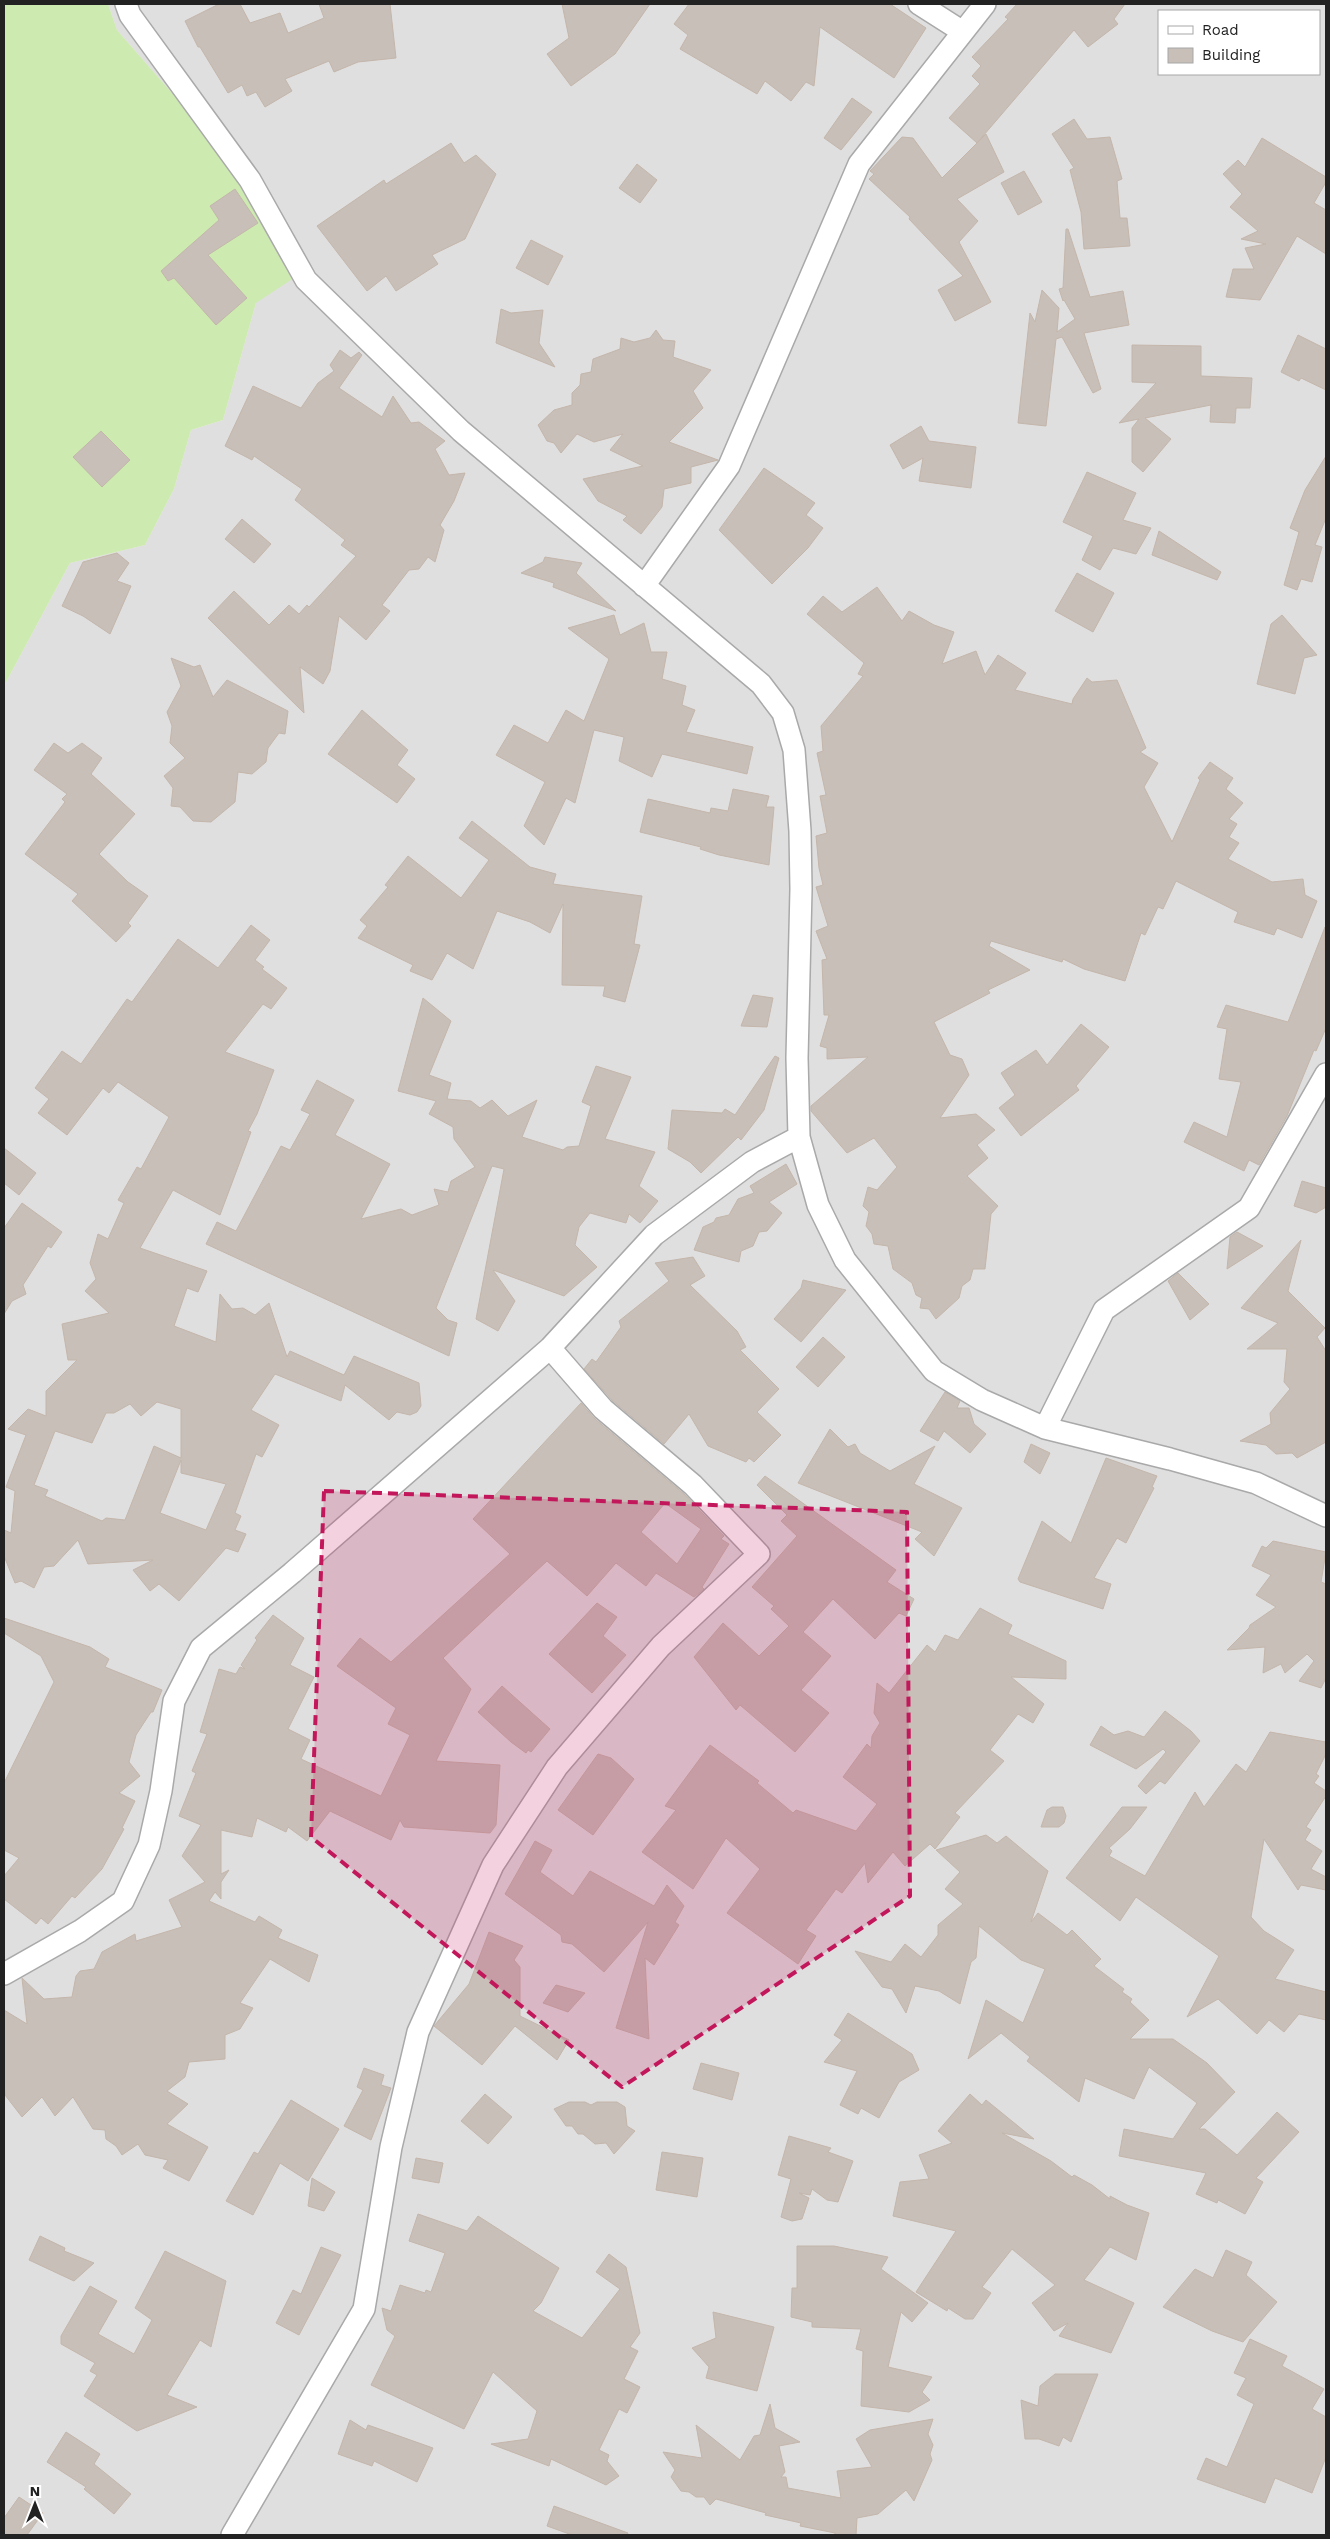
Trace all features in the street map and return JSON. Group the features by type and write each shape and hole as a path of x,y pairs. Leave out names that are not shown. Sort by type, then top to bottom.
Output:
{"street":[{"path":"126,4 130,15 250,180 306,280 461,431 761,684 783,713 794,750 800,831 801,889 797,1058 799,1137 818,1205 845,1260 934,1371 982,1400 1045,1428 1170,1458 1256,1483 1326,1516"},
{"path":"919,4 964,32"},
{"path":"644,586 729,466 859,164 985,4"},
{"path":"1045,1428 1104,1310 1249,1208 1326,1074"},
{"path":"4,1974 80,1931 123,1901 149,1845 161,1791 174,1701 202,1648 272,1590 550,1348 654,1235 752,1162 799,1137"},
{"path":"232,2535 364,2309 391,2147 418,2032 492,1865 556,1767 661,1646 759,1554 693,1485 603,1409 550,1348"}],"highlighted area":[{"path":"324,1491 907,1512 910,1896 622,2087 311,1837"}],"shaded area":[{"path":"108,4 1326,4 1326,2535 4,2535 4,686 70,563 145,545 174,489 191,430 223,420 256,303 240,171 117,30"}],"green space":[{"path":"4,4 108,4 117,30 240,171 297,276 256,303 223,420 191,430 174,489 145,545 70,563 4,686"}],"building":[{"path":"219,4 240,4 250,23 280,13 288,33 324,18 319,4 390,4 396,58 358,62 334,72 329,61 285,79 292,91 265,107 256,92 247,96 242,85 228,93 200,47 198,47 185,21"},
{"path":"562,4 650,4 615,54 571,86 547,54 569,38"},
{"path":"689,4 890,4 926,28 894,78 820,27 814,86 806,82 791,101 765,81 757,94 680,49 688,35 674,24"},
{"path":"1017,4 1125,4 1114,19 1118,24 1088,47 1074,30 977,143 949,118 980,84 972,76 981,66 972,57 1008,19 1005,17"},
{"path":"852,98 872,112 841,150 824,138"},
{"path":"1074,119 1087,139 1110,137 1122,179 1117,181 1120,218 1127,218 1130,246 1084,249 1081,212 1070,170 1074,168 1052,134"},
{"path":"986,134 1004,172 957,199 978,221 959,242 991,302 955,321 938,290 963,276 909,219 910,217 869,179 874,174 870,171 902,137 913,138 942,178"},
{"path":"1262,138 1326,177 1326,182 1314,203 1326,210 1326,254 1297,236 1260,300 1226,297 1233,269 1254,269 1245,248 1266,244 1241,239 1258,231 1230,207 1242,194 1223,174 1238,160 1245,167"},
{"path":"451,143 464,163 476,155 496,174 465,239 432,255 438,264 396,291 386,276 367,291 317,226 384,180 386,184"},
{"path":"637,164 657,180 640,203 619,188"},
{"path":"1024,171 1042,202 1018,215 1001,183"},
{"path":"235,189 258,223 208,255 247,298 216,325 174,278 168,281 161,271 219,220 210,206"},
{"path":"1066,229 1068,229 1090,297 1123,291 1129,325 1084,333 1101,389 1093,393 1062,337 1056,339 1046,426 1018,423 1030,313 1035,322 1042,290 1059,308 1057,332 1075,319 1063,301 1059,289 1063,288"},
{"path":"531,240 563,256 548,285 516,268"},
{"path":"501,309 511,313 543,310 539,343 555,367 496,343"},
{"path":"656,330 663,340 675,341 673,357 711,370 693,391 703,408 669,442 718,460 691,467 691,483 664,489 662,507 641,534 623,520 627,516 598,501 583,479 643,466 610,450 623,434 594,442 577,434 561,453 554,443 547,441 538,425 554,410 572,405 572,393 580,385 581,374 591,372 593,359 620,349 621,338 634,342 650,338"},
{"path":"1298,335 1326,349 1326,390 1301,378 1299,381 1281,372"},
{"path":"1132,345 1201,346 1201,376 1252,378 1250,408 1236,408 1235,423 1210,422 1211,405 1145,418 1171,439 1143,472 1132,462 1132,428 1139,419 1119,423 1156,383 1132,382"},
{"path":"340,350 351,358 359,352 362,355 339,388 382,417 393,396 411,423 419,422 445,441 435,449 449,475 465,473 454,501 440,525 444,530 435,562 428,557 419,569 409,570 382,605 390,611 366,640 339,616 330,671 323,684 300,667 304,713 208,618 234,591 269,625 289,605 299,614 307,605 309,607 356,556 341,545 345,540 295,500 302,489 254,456 252,460 225,446 253,386 301,408 318,383 334,371 330,365"},
{"path":"921,426 929,441 976,447 971,488 919,481 923,458 903,469 890,445"},
{"path":"101,431 130,460 102,487 73,457"},
{"path":"1326,456 1326,518 1315,545 1322,547 1312,582 1301,579 1297,590 1284,585 1299,532 1290,528 1305,490"},
{"path":"764,468 815,503 806,515 823,528 808,548 772,584 719,530"},
{"path":"1087,472 1136,493 1123,520 1151,528 1136,554 1113,548 1100,570 1082,560 1093,536 1063,522"},
{"path":"242,519 271,544 254,563 225,539"},
{"path":"1159,531 1221,572 1217,580 1152,555"},
{"path":"117,553 129,563 117,581 131,586 110,634 83,616 62,606 83,562"},
{"path":"545,557 582,563 576,573 616,611 553,587 554,583 521,573 543,562"},
{"path":"1077,573 1114,593 1093,632 1055,611"},
{"path":"877,587 902,621 909,611 934,625 954,632 942,664 976,651 985,675 998,655 1026,673 1015,690 1072,704 1073,699 1087,678 1092,682 1117,680 1146,748 1140,752 1158,763 1144,787 1172,842 1200,780 1198,778 1210,762 1233,778 1226,789 1243,803 1229,819 1237,824 1229,837 1239,843 1228,859 1272,882 1303,879 1305,895 1317,901 1302,938 1277,928 1274,935 1234,922 1238,912 1176,881 1163,909 1158,907 1145,935 1141,933 1125,981 1084,969 1063,959 1062,962 991,941 989,946 1030,970 988,990 990,993 934,1022 950,1055 962,1059 969,1075 940,1118 976,1114 995,1130 977,1145 988,1158 967,1176 998,1206 991,1214 985,1269 973,1269 970,1280 962,1286 959,1298 936,1319 929,1309 920,1308 922,1298 916,1295 912,1283 893,1269 888,1246 874,1244 872,1234 866,1226 869,1212 863,1206 868,1187 877,1190 897,1167 874,1138 847,1153 811,1111 811,1106 868,1057 827,1059 827,1048 820,1046 829,1015 824,1015 822,960 827,959 816,931 828,926 816,887 823,885 819,868 816,836 827,833 820,796 826,795 817,753 823,751 821,726 863,676 858,674 864,663 807,614 823,596 842,612"},
{"path":"614,615 620,635 644,623 651,652 667,652 662,679 686,686 682,705 695,710 686,732 753,747 747,774 662,754 652,777 619,761 624,737 594,730 575,803 566,798 544,845 524,826 545,782 496,755 514,725 548,743 566,710 584,721 609,659 568,628"},
{"path":"1282,615 1317,655 1304,658 1295,694 1257,684 1271,624"},
{"path":"171,658 194,667 200,665 213,697 227,680 288,711 285,734 279,733 268,748 266,762 252,774 238,772 235,802 211,822 193,821 180,807 171,806 173,788 164,776 185,758 170,743 172,726 167,712 181,686"},
{"path":"362,710 408,750 397,765 415,779 397,803 328,754"},
{"path":"54,743 68,753 82,743 102,758 91,774 135,814 99,854 128,882 148,896 128,923 131,926 116,942 72,901 78,894 25,854 65,802 62,799 67,794 34,770"},
{"path":"733,789 769,796 766,807 774,807 769,865 719,855 700,849 701,847 640,832 648,799 710,813 711,808 728,811"},
{"path":"472,821 530,867 556,874 553,884 642,896 634,944 640,945 625,1002 603,996 605,986 562,985 563,904 550,933 530,922 497,911 473,969 447,953 432,980 410,971 413,965 358,938 367,926 360,920 388,887 385,885 408,856 461,898 489,860 459,838"},
{"path":"251,925 270,940 255,960 264,967 262,969 287,988 271,1009 263,1004 225,1052 274,1070 257,1114 248,1131 251,1132 220,1215 173,1190 140,1248 207,1271 198,1292 187,1288 174,1326 216,1342 220,1294 232,1309 243,1308 255,1315 269,1303 287,1357 290,1351 344,1375 354,1356 419,1383 421,1406 417,1412 410,1415 397,1412 389,1420 345,1385 341,1401 275,1374 251,1410 279,1425 262,1457 256,1454 235,1513 241,1516 235,1530 246,1534 238,1552 226,1548 179,1601 159,1584 150,1591 133,1570 153,1560 88,1564 78,1540 54,1566 44,1567 34,1588 21,1581 15,1583 4,1556 4,1530 11,1533 15,1491 6,1487 26,1435 8,1429 28,1409 46,1416 46,1391 77,1360 68,1360 62,1324 109,1313 85,1291 96,1279 90,1263 98,1234 108,1239 124,1203 118,1200 137,1167 141,1169 169,1117 118,1082 109,1093 103,1088 67,1135 38,1113 49,1099 35,1088 62,1051 81,1064 127,999 132,1002 178,939 218,968","holes":["157,1402 181,1409 181,1458 154,1446 125,1520 106,1518 102,1521 45,1496 48,1490 34,1485 55,1431 92,1443 106,1413 114,1413 130,1404 141,1416","181,1460 181,1473 226,1484 206,1530 160,1513"]},
{"path":"1325,927 1326,1028 1316,1051 1314,1050 1287,1116 1259,1165 1249,1160 1244,1171 1184,1142 1194,1122 1227,1137 1241,1082 1219,1079 1227,1029 1217,1027 1226,1005 1288,1022"},
{"path":"753,995 773,998 767,1027 741,1026"},
{"path":"423,998 451,1021 429,1075 451,1083 447,1099 471,1101 480,1108 492,1100 508,1116 537,1100 522,1137 563,1150 567,1147 579,1146 591,1106 582,1102 596,1066 631,1077 605,1139 655,1152 639,1186 658,1201 640,1223 629,1214 626,1223 590,1213 579,1227 575,1245 597,1267 564,1296 493,1270 515,1301 498,1331 476,1319 504,1169 492,1166 436,1308 448,1320 457,1323 449,1356 206,1244 217,1222 236,1231 281,1146 290,1150 310,1114 301,1110 317,1080 354,1100 335,1135 390,1164 361,1219 401,1209 412,1215 439,1205 434,1189 448,1192 451,1181 475,1167 454,1139 453,1127 429,1114 436,1101 398,1091"},
{"path":"1081,1024 1109,1047 1076,1086 1079,1090 1021,1136 999,1108 1015,1095 1001,1073 1036,1050 1047,1065"},
{"path":"775,1056 779,1058 764,1110 741,1140 738,1137 701,1173 690,1162 668,1149 672,1110 722,1113 725,1109 735,1115"},
{"path":"4,1148 36,1173 19,1195 4,1183"},
{"path":"786,1164 797,1184 769,1202 782,1213 767,1231 759,1232 753,1246 741,1251 739,1262 694,1250 703,1227 714,1222 716,1218 729,1215 738,1199 754,1193 750,1186"},
{"path":"1302,1181 1326,1188 1326,1207 1316,1213 1294,1206"},
{"path":"22,1203 62,1232 51,1248 48,1246 23,1285 26,1294 12,1301 4,1314 4,1228"},
{"path":"1237,1232 1263,1246 1227,1269 1230,1237"},
{"path":"1301,1240 1288,1291 1325,1328 1317,1337 1326,1351 1326,1442 1297,1458 1292,1453 1276,1454 1266,1445 1240,1441 1271,1424 1270,1413 1290,1389 1284,1382 1287,1349 1247,1349 1278,1323 1241,1308"},
{"path":"693,1257 705,1276 690,1285 737,1331 746,1347 740,1350 779,1389 757,1412 781,1435 754,1462 749,1458 746,1462 708,1446 689,1414 664,1444 612,1400 584,1369 592,1359 596,1362 621,1327 619,1321 669,1281 655,1263"},
{"path":"1178,1273 1209,1304 1190,1320 1168,1281"},
{"path":"803,1280 846,1290 801,1342 774,1319 801,1288"},
{"path":"823,1337 845,1357 818,1387 796,1367"},
{"path":"945,1392 960,1401 957,1408 969,1408 974,1424 986,1434 970,1453 944,1431 938,1441 920,1431"},
{"path":"581,1403 595,1419 684,1494 724,1536 721,1539 729,1544 702,1587 704,1589 694,1597 656,1573 646,1586 616,1563 587,1596 547,1561 443,1658 471,1689 436,1761 500,1765 496,1825 490,1833 404,1827 400,1820 391,1840 330,1811 307,1841 288,1827 286,1832 257,1818 252,1837 221,1830 221,1874 229,1870 221,1882 221,1899 215,1892 209,1901 255,1922 259,1916 282,1930 278,1938 318,1955 309,1982 270,1959 240,2003 253,2008 240,2029 225,2035 225,2059 189,2062 185,2077 167,2091 188,2104 167,2124 208,2147 189,2181 163,2168 168,2160 145,2155 138,2144 122,2155 116,2146 106,2139 105,2130 93,2129 73,2097 55,2116 42,2097 22,2117 5,2095 4,2010 27,2024 22,1978 44,1999 72,1997 76,1976 80,1971 94,1969 102,1952 135,1934 136,1941 182,1927 169,1900 205,1882 182,1856 201,1825 179,1816 196,1773 192,1771 207,1734 200,1732 219,1669 236,1674 240,1667 245,1669 241,1665 257,1640 255,1638 273,1615 304,1638 290,1665 314,1677 288,1729 310,1740 301,1759 381,1796 410,1735 388,1724 396,1708 337,1666 360,1638 391,1662 510,1554 473,1519","holes":["665,1503 701,1529 677,1564 641,1532"]},
{"path":"830,1429 848,1447 855,1444 860,1453 890,1471 935,1446 914,1484 962,1508 934,1556 915,1539 922,1532 798,1483"},
{"path":"1031,1444 1050,1453 1040,1474 1024,1462"},
{"path":"1106,1458 1157,1476 1152,1487 1154,1488 1126,1543 1117,1538 1094,1578 1111,1584 1103,1609 1020,1582 1018,1579 1042,1521 1071,1543"},
{"path":"765,1476 896,1570 887,1582 914,1599 906,1616 899,1613 875,1639 833,1599 803,1632 831,1656 801,1690 829,1713 795,1752 740,1705 736,1710 694,1657 723,1623 759,1656 789,1626 771,1609 774,1606 752,1587 797,1536 781,1521 787,1515 757,1485"},
{"path":"1273,1541 1326,1552 1321,1582 1326,1584 1326,1678 1321,1688 1299,1681 1314,1661 1307,1654 1285,1673 1281,1664 1263,1673 1265,1647 1227,1650 1250,1625 1276,1607 1256,1595 1271,1575 1252,1566 1262,1546 1266,1548"},
{"path":"597,1603 617,1617 603,1636 626,1655 592,1693 549,1654"},
{"path":"980,1608 1012,1625 1008,1634 1066,1661 1066,1679 1011,1677 1044,1704 1033,1723 1018,1714 990,1750 1004,1761 955,1813 960,1817 935,1849 930,1844 905,1866 893,1852 868,1883 865,1863 842,1893 836,1889 806,1930 816,1936 798,1964 727,1913 760,1869 726,1838 693,1889 642,1852 676,1810 665,1806 710,1745 759,1781 757,1783 793,1813 796,1810 856,1831 877,1804 843,1777 867,1744 871,1748 872,1736 880,1723 874,1713 877,1683 889,1693 927,1645 935,1652 945,1635 958,1640"},
{"path":"4,1618 90,1647 109,1659 105,1667 162,1690 153,1712 151,1712 136,1735 129,1762 140,1776 119,1793 135,1801 122,1828 124,1829 102,1869 75,1898 72,1896 48,1924 41,1918 36,1924 4,1899 4,1876 19,1858 4,1850 4,1783 54,1682 41,1656 4,1633"},
{"path":"502,1686 550,1729 531,1752 528,1750 526,1753 511,1742 478,1712"},
{"path":"1165,1711 1191,1731 1200,1741 1165,1784 1160,1781 1146,1794 1138,1786 1166,1752 1163,1749 1136,1769 1090,1745 1101,1726 1114,1735 1128,1731 1144,1737"},
{"path":"1270,1732 1326,1742 1326,1754 1316,1774 1319,1776 1314,1783 1326,1791 1326,1796 1306,1827 1311,1830 1305,1840 1322,1851 1311,1869 1326,1877 1326,1890 1301,1885 1298,1890 1264,1839 1251,1917 1264,1931 1294,1950 1275,1979 1326,1992 1326,2020 1299,2014 1284,2032 1269,2020 1257,2034 1218,1999 1187,2017 1219,1956 1136,1897 1120,1921 1066,1878 1122,1807 1147,1807 1130,1829 1109,1848 1112,1851 1109,1856 1145,1876 1195,1792 1204,1807 1236,1764 1246,1772"},
{"path":"598,1754 611,1758 634,1779 593,1835 558,1810"},
{"path":"1052,1807 1063,1807 1066,1816 1064,1823 1059,1827 1041,1827 1047,1810"},
{"path":"986,1835 997,1843 1006,1836 1048,1871 1031,1922 1038,1913 1067,1935 1072,1930 1101,1959 1094,1966 1124,1989 1122,1992 1132,1999 1130,2002 1149,2020 1130,2039 1173,2039 1207,2063 1235,2092 1199,2129 1205,2129 1237,2155 1277,2112 1299,2132 1256,2178 1263,2182 1245,2214 1218,2200 1217,2203 1196,2194 1206,2173 1119,2156 1124,2129 1173,2139 1197,2103 1149,2067 1134,2099 1085,2078 1079,2102 1027,2061 1030,2057 1001,2033 968,2059 986,2000 1023,2023 1045,1969 1021,1960 979,1926 976,1958 971,1962 960,2004 939,1991 915,1986 906,2013 892,1989 882,1987 855,1951 891,1962 905,1944 921,1957 938,1935 938,1925 963,1904 945,1889 960,1872 936,1850"},
{"path":"535,1841 552,1850 540,1872 573,1896 590,1871 654,1906 667,1885 684,1906 675,1922 679,1925 654,1965 645,1958 649,2039 616,2028 648,1922 604,1972 572,1944 562,1942 561,1935 505,1894"},
{"path":"489,1932 523,1946 514,1960 520,1967 520,2016 569,2040 557,2060 515,2026 482,2065 434,2026 469,1984"},
{"path":"556,1985 585,1993 568,2012 543,2003"},
{"path":"848,2013 912,2054 919,2070 899,2082 879,2118 861,2108 858,2114 840,2105 857,2071 824,2062 842,2040 834,2035"},
{"path":"701,2063 739,2073 732,2100 693,2089"},
{"path":"364,2068 384,2075 381,2085 391,2088 371,2140 344,2126 363,2090 357,2087"},
{"path":"485,2094 512,2117 488,2144 461,2121"},
{"path":"970,2094 982,2105 986,2100 1034,2139 1002,2133 1051,2161 1072,2177 1074,2175 1092,2185 1110,2199 1110,2196 1149,2213 1136,2260 1110,2247 1084,2280 1134,2303 1111,2353 1059,2336 1068,2323 1054,2331 1032,2303 1055,2285 1012,2249 982,2287 991,2293 973,2319 965,2319 948,2308 947,2311 916,2292 956,2231 893,2216 900,2182 929,2179 919,2155 952,2143 938,2131"},
{"path":"291,2100 339,2129 308,2181 280,2163 253,2215 226,2201 254,2152 258,2154"},
{"path":"569,2102 585,2102 591,2105 597,2102 617,2102 625,2107 627,2126 635,2131 614,2154 606,2143 595,2144 583,2134 578,2134 572,2126 566,2126 554,2109"},
{"path":"789,2136 831,2148 828,2152 853,2161 838,2202 827,2200 812,2189 810,2195 799,2193 809,2198 802,2219 792,2221 781,2217 791,2179 778,2175"},
{"path":"662,2152 703,2158 697,2197 656,2190"},
{"path":"416,2158 443,2163 439,2183 412,2178"},
{"path":"312,2178 335,2192 324,2211 308,2206"},
{"path":"418,2214 467,2231 478,2216 559,2268 541,2303 533,2311 582,2338 620,2289 596,2272 609,2254 626,2267 640,2333 630,2347 638,2351 624,2379 640,2387 627,2413 619,2409 599,2450 609,2455 607,2461 619,2476 606,2485 551,2459 549,2466 491,2444 528,2439 537,2411 493,2372 464,2429 371,2385 395,2336 387,2330 382,2308 391,2311 400,2285 425,2293 426,2290 431,2292 445,2253 409,2241"},
{"path":"40,2236 65,2248 64,2251 94,2263 74,2281 29,2260"},
{"path":"797,2246 834,2246 888,2257 881,2269 928,2303 912,2322 901,2312 888,2367 932,2377 922,2392 930,2400 909,2412 861,2406 863,2351 856,2349 861,2329 812,2327 812,2322 791,2317 792,2288 797,2288"},
{"path":"321,2247 341,2255 299,2335 276,2323 293,2290 301,2294"},
{"path":"1226,2250 1252,2262 1246,2275 1277,2302 1243,2342 1212,2331 1163,2307 1195,2269 1213,2278"},
{"path":"165,2251 226,2281 211,2347 200,2340 167,2395 197,2407 137,2431 84,2396 97,2375 90,2371 95,2363 61,2344 61,2336 90,2286 117,2301 98,2334 134,2354 152,2320 135,2308"},
{"path":"713,2312 774,2327 757,2391 706,2378 709,2367 692,2348 716,2338"},
{"path":"1250,2339 1287,2356 1282,2366 1324,2389 1312,2409 1326,2417 1326,2457 1312,2493 1275,2478 1265,2503 1197,2479 1206,2458 1227,2467 1254,2404 1237,2395 1246,2378 1234,2373"},
{"path":"1055,2374 1098,2374 1071,2442 1063,2437 1059,2446 1039,2439 1025,2439 1021,2400 1038,2406 1040,2386"},
{"path":"770,2404 775,2428 800,2442 779,2446 785,2472 781,2477 786,2477 788,2488 841,2498 837,2471 872,2467 856,2439 870,2430 933,2419 928,2434 933,2445 930,2454 932,2460 914,2501 906,2490 878,2514 857,2518 856,2535 835,2535 835,2533 800,2526 801,2523 765,2515 766,2513 716,2499 710,2505 704,2497 696,2497 689,2492 681,2491 671,2477 675,2470 663,2452 702,2458 696,2425 740,2460 754,2436 760,2435"},
{"path":"350,2420 366,2430 368,2425 433,2448 417,2482 374,2461 372,2466 338,2454"},
{"path":"66,2432 100,2454 94,2464 131,2494 114,2514 84,2489 86,2487 47,2462"},
{"path":"19,2497 43,2513 27,2535 4,2535 4,2518"},
{"path":"554,2506 628,2533 627,2535 572,2535 547,2526"}]}
